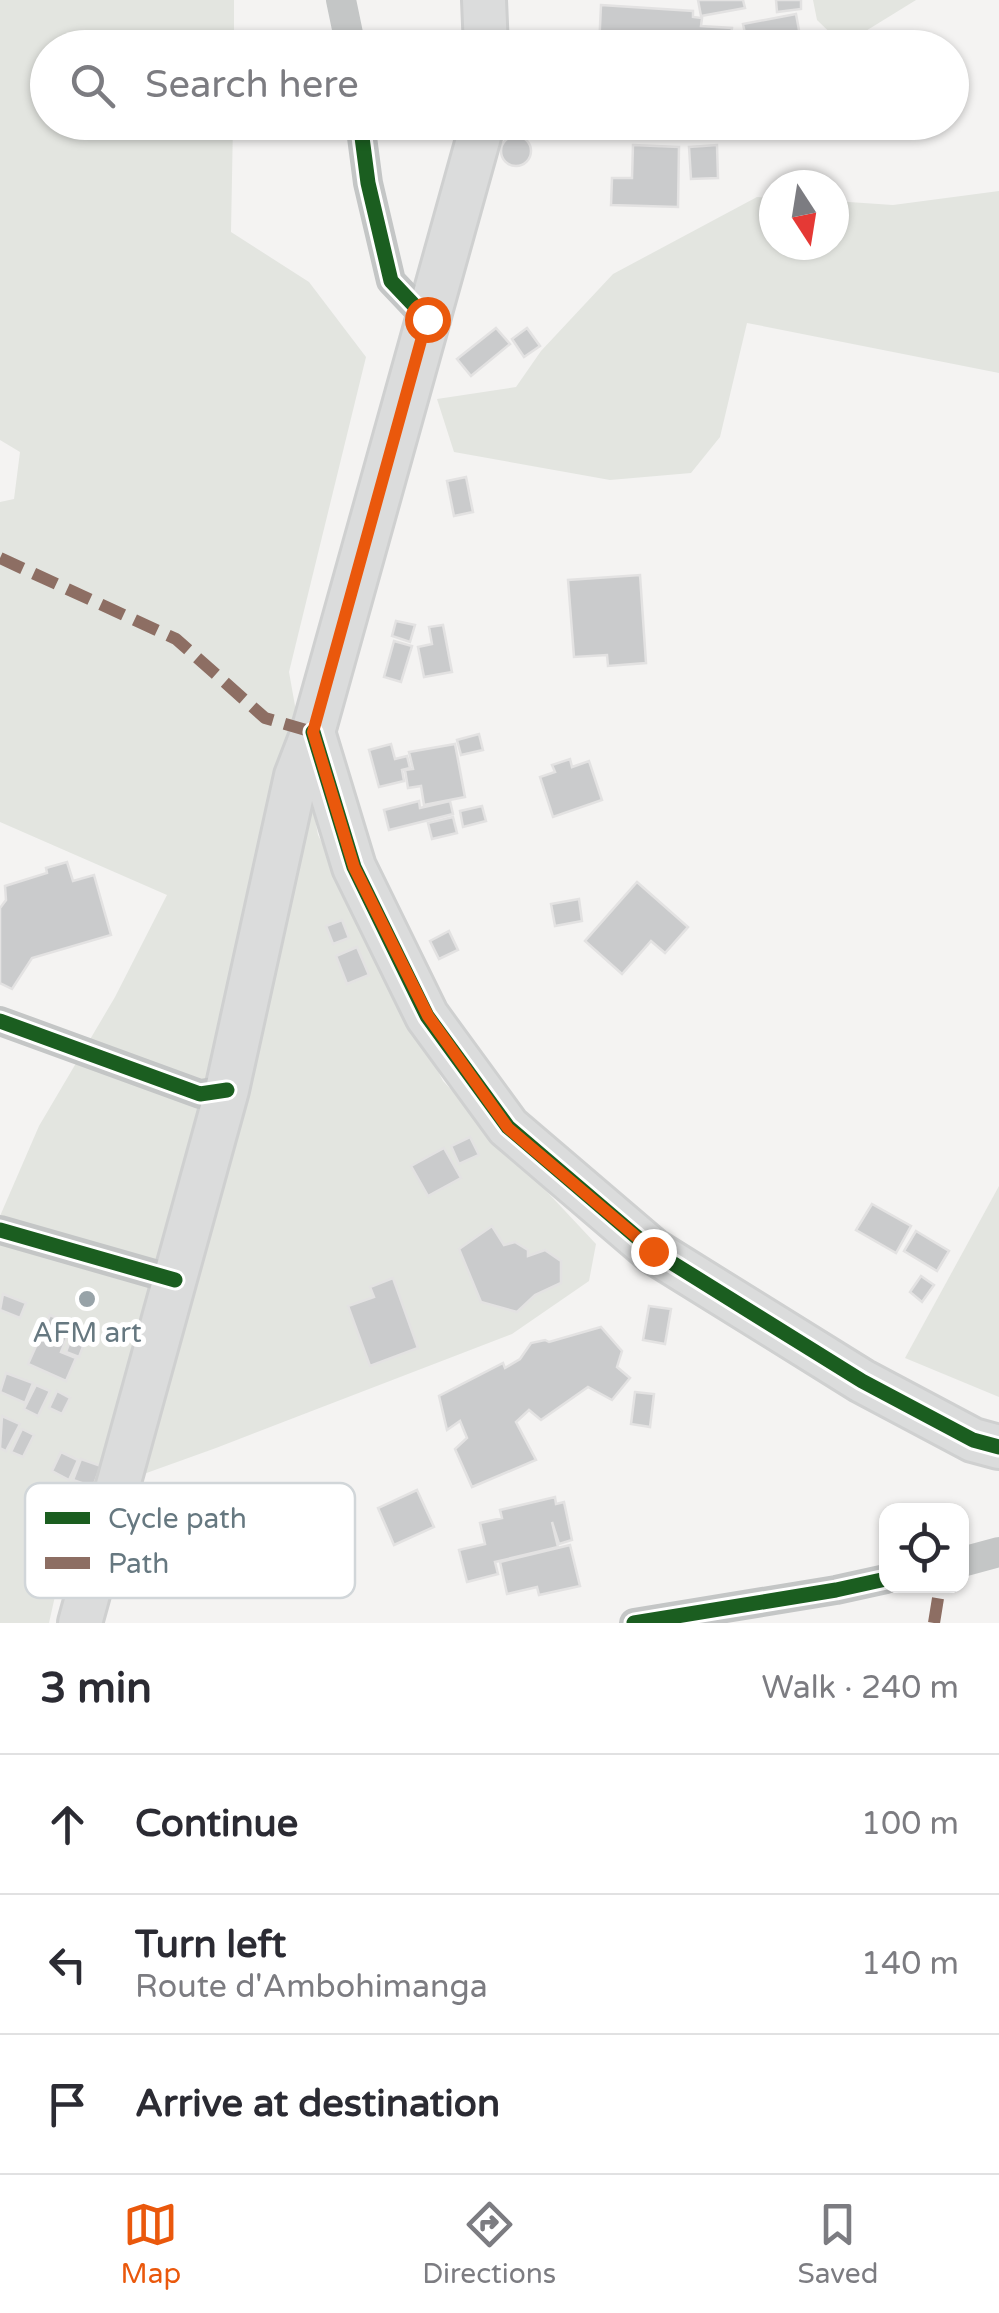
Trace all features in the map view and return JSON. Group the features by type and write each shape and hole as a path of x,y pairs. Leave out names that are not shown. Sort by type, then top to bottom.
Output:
{"main road":[{"path":"484,0 485,30"},
{"path":"119,1483 227,1090 296,776 313,732 477,140"},
{"path":"313,732 354,867 419,1000 508,1128 653,1251 862,1381 972,1440 999,1447"},
{"path":"80,1623 87,1598"}],"street":[{"path":"341,0 347,30"},
{"path":"362,140 368,184 391,281 427,319"},
{"path":"0,1021 200,1094 227,1090"},
{"path":"0,1230 175,1280"},
{"path":"969,1560 999,1552"},
{"path":"634,1623 879,1580"}],"shaded area":[{"path":"0,0 234,0 234,30 30,30 30,140 233,140 231,232 309,282 366,357 289,672 318,835 443,1081 596,1244 589,1281 512,1334 119,1483 25,1483 25,1598 55,1598 49,1623 0,1623 0,1216 39,1126 115,997 167,895 0,822 0,502 14,499 20,452 0,440"},
{"path":"813,0 916,0 867,30 827,30 817,20"},
{"path":"999,191 999,373 747,323 720,437 691,473 610,480 454,452 437,399 516,387 541,351 613,274 757,197 759,260 849,260 849,202 893,205"},
{"path":"999,1186 999,1397 905,1358"}],"building":[{"path":"698,0 743,0 745,8 701,16"},
{"path":"776,0 801,0 801,9 777,12"},
{"path":"601,5 693,11 693,17 702,18 701,26 732,28 732,30 600,30"},
{"path":"796,14 799,30 744,30 743,24"},
{"path":"505,140 527,140 530,157 522,165 510,165 502,157"},
{"path":"633,145 679,147 678,207 611,205 612,178 632,178"},
{"path":"717,145 718,178 691,179 689,147"},
{"path":"496,328 510,344 471,376 457,359"},
{"path":"527,328 540,346 524,357 512,339"},
{"path":"466,477 473,512 454,516 447,481"},
{"path":"640,575 646,663 608,666 607,655 574,657 568,580"},
{"path":"396,621 415,625 410,642 392,636"},
{"path":"443,625 452,672 424,677 418,647 432,644 429,627"},
{"path":"394,641 412,646 401,682 384,677"},
{"path":"479,734 483,750 461,755 457,740"},
{"path":"391,744 395,759 407,756 410,768 402,770 404,781 379,787 369,750"},
{"path":"455,744 465,797 424,805 421,786 408,788 405,770 413,769 409,752"},
{"path":"570,759 572,767 589,761 602,800 553,817 540,777 555,772 552,765"},
{"path":"419,801 420,808 450,801 453,814 389,830 384,810"},
{"path":"482,806 486,821 463,827 460,811"},
{"path":"453,817 457,833 432,839 428,823"},
{"path":"67,862 73,881 94,875 111,935 32,958 12,989 0,983 0,908 6,900 5,886 47,873 46,868"},
{"path":"637,882 688,927 665,953 651,941 622,974 585,941"},
{"path":"579,899 582,921 555,926 551,904"},
{"path":"342,920 349,938 333,944 326,926"},
{"path":"449,931 458,950 439,959 430,941"},
{"path":"357,947 369,975 347,984 336,956"},
{"path":"470,1137 479,1155 459,1164 451,1146"},
{"path":"444,1148 461,1178 428,1196 411,1166"},
{"path":"872,1204 911,1226 896,1253 856,1230"},
{"path":"492,1226 504,1245 515,1242 528,1250 528,1256 545,1250 561,1261 561,1283 535,1295 517,1312 481,1302 459,1249"},
{"path":"916,1231 949,1251 937,1271 904,1251"},
{"path":"921,1276 934,1285 922,1302 910,1292"},
{"path":"393,1278 418,1348 370,1366 348,1306 374,1297 370,1287"},
{"path":"3,1294 26,1303 20,1318 0,1310"},
{"path":"649,1306 671,1309 665,1344 643,1340"},
{"path":"50,1315 72,1325 61,1352 76,1358 66,1381 28,1364"},
{"path":"75,1326 89,1331 79,1357 66,1352"},
{"path":"601,1327 622,1351 617,1367 630,1378 612,1400 588,1387 541,1420 529,1410 516,1422 536,1460 472,1487 455,1449 467,1438 460,1421 447,1430 439,1396 503,1363 505,1368 520,1359 531,1343 549,1342"},
{"path":"6,1373 33,1383 25,1403 0,1392"},
{"path":"36,1385 50,1391 38,1416 24,1409"},
{"path":"57,1391 70,1398 62,1414 49,1408"},
{"path":"635,1392 654,1394 650,1427 631,1424"},
{"path":"2,1416 20,1424 6,1451 0,1448"},
{"path":"22,1429 34,1435 23,1457 11,1452"},
{"path":"61,1452 78,1460 69,1480 52,1471"},
{"path":"81,1459 101,1466 95,1483 73,1480"},
{"path":"417,1490 434,1527 394,1545 378,1508"},
{"path":"555,1497 556,1504 564,1502 572,1540 559,1544 552,1522 558,1547 495,1562 498,1574 467,1582 459,1550 485,1544 480,1523 502,1518 500,1510"},
{"path":"570,1545 580,1586 539,1595 537,1587 507,1594 500,1562"}],"marked path":[{"path":"0,558 176,639 265,718 313,732"},
{"path":"934,1623 939,1593"}],"cycle path":[{"path":"362,140 368,183 391,281 427,319"},
{"path":"313,732 354,867 427,1016 508,1127 653,1251 862,1381 973,1440 999,1447"},
{"path":"0,1021 200,1094 227,1090"},
{"path":"0,1230 175,1280"},
{"path":"634,1623 879,1581"}],"place":[{"name":"AFM art","path":"87,1299"}],"route":[{"path":"427,319 313,732 354,867 428,1016 508,1128 653,1251"}]}
